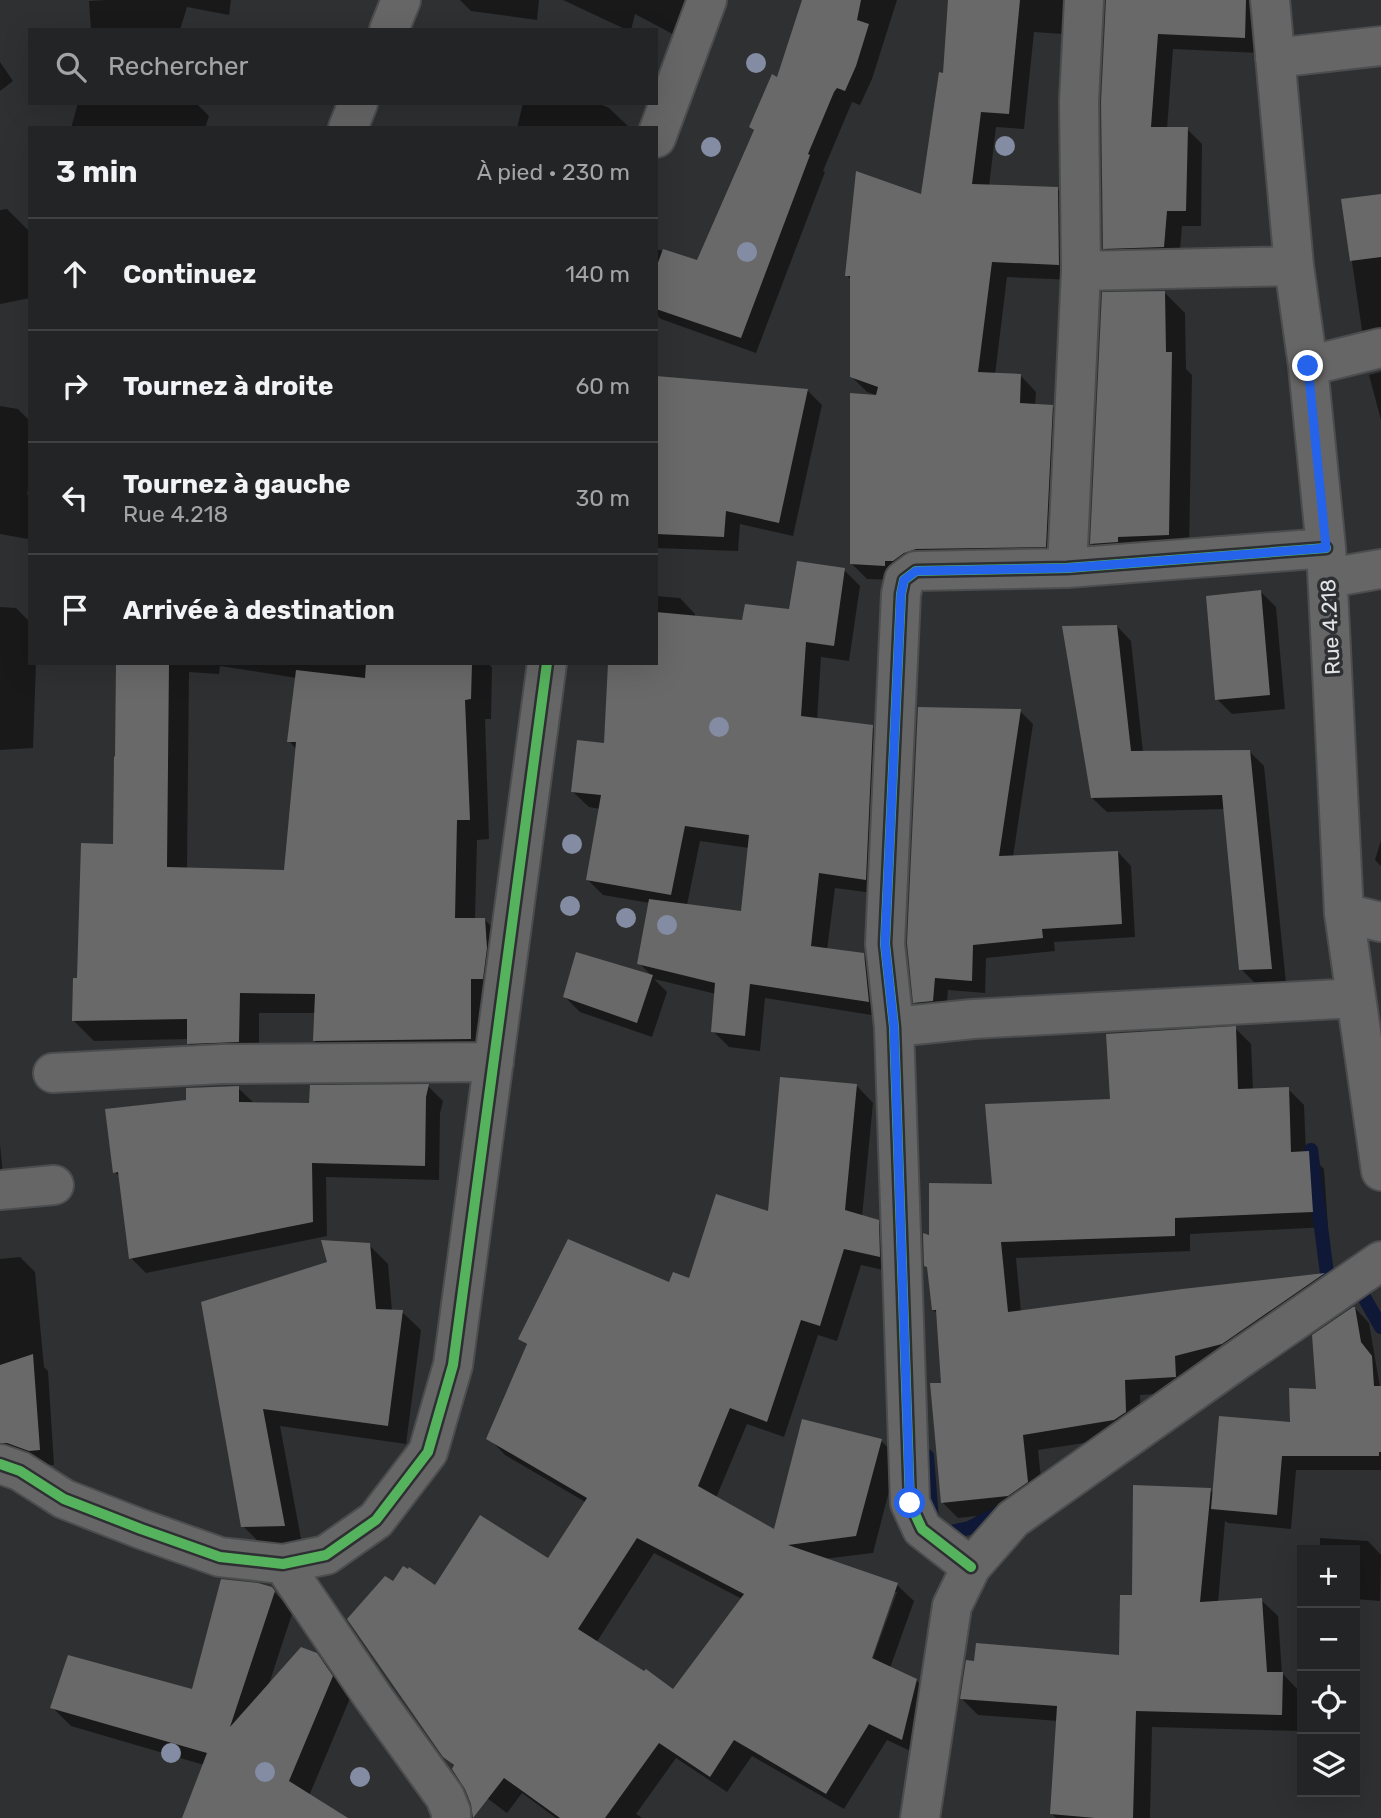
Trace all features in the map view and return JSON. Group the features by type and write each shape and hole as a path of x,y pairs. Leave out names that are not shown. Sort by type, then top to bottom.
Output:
{"street":[{"path":"390,28 401,0"},
{"path":"658,132 706,0"},
{"path":"1067,568 1081,271 1079,102 1084,0"},
{"name":"Rue 4.218","path":"1270,0 1294,266 1308,366 1327,563 1344,913 1381,1171"},
{"path":"1275,58 1381,46"},
{"path":"349,126 357,105"},
{"path":"1081,271 1294,266"},
{"path":"1308,366 1381,348"},
{"path":"971,1567 922,1529 910,1503 894,1027 885,944 901,594 904,580 916,571 1327,563 1381,569"},
{"path":"0,1464 20,1471 64,1499 141,1529 220,1556 283,1564 327,1555 376,1520 428,1452 453,1366 547,665"},
{"path":"1344,913 1381,922"},
{"path":"894,1027 973,1019 1356,998"},
{"path":"53,1073 222,1064 494,1062"},
{"path":"0,1190 54,1185"},
{"path":"920,1818 952,1606 971,1567 1013,1519 1381,1261"},
{"path":"283,1564 445,1797 451,1818"}],"building":[{"path":"802,0 861,0 857,20 869,24 856,66 845,91 837,88 834,92 808,154 810,155 741,338 658,310 658,263 663,249 697,260 754,130 749,127 772,74 777,77"},
{"path":"948,0 1020,0 1009,114 981,112 972,184 1058,187 1059,265 992,262 978,372 1021,374 1020,403 1053,405 1046,547 916,549 893,561 885,561 885,566 850,564 850,393 876,395 878,387 850,377 850,276 845,276 856,171 921,194 939,72 943,73"},
{"path":"1106,0 1246,0 1245,38 1158,34 1151,127 1188,127 1186,211 1167,211 1164,247 1103,249 1101,102"},
{"path":"1381,194 1381,257 1350,261 1341,199"},
{"path":"1165,291 1166,352 1172,352 1169,535 1118,537 1118,542 1090,544 1102,292"},
{"path":"658,376 808,389 779,523 726,511 724,537 658,534"},
{"path":"797,561 845,568 834,646 806,642 801,716 873,725 866,880 819,873 811,946 864,953 869,1002 750,984 745,1036 711,1032 715,983 637,964 649,899 741,911 749,835 685,826 671,895 586,880 601,795 571,792 577,740 604,743 608,665 658,665 658,612 742,620 745,604 789,609"},
{"path":"1261,590 1270,695 1215,700 1206,596"},
{"path":"1117,625 1131,751 1250,750 1272,969 1239,970 1222,795 1091,798 1062,626"},
{"path":"116,665 169,665 167,867 284,870 296,742 287,742 296,670 365,678 366,665 472,665 471,699 465,700 470,820 457,820 455,918 485,918 487,948 483,979 471,979 471,1039 313,1041 315,994 240,993 239,1042 187,1044 187,1019 72,1021 73,978 77,978 81,843 113,844"},
{"path":"918,707 1021,709 999,856 1118,851 1122,924 1042,929 1043,938 973,945 972,981 935,978 933,1001 913,1003 907,943"},
{"path":"576,952 653,975 637,1023 563,997"},
{"path":"1236,1026 1238,1089 1289,1087 1291,1152 1309,1151 1313,1212 1175,1218 1175,1236 1001,1242 1008,1312 1325,1273 1222,1344 1175,1356 1176,1377 1125,1380 1126,1412 1114,1420 1023,1435 1028,1482 1008,1496 941,1503 930,1383 941,1383 936,1310 932,1310 927,1267 924,1266 923,1233 929,1235 929,1183 992,1184 985,1104 1110,1099 1106,1034"},
{"path":"780,1077 857,1084 845,1210 879,1220 880,1257 844,1249 820,1326 801,1320 767,1422 730,1408 698,1486 774,1529 802,1419 882,1439 856,1536 788,1545 898,1583 872,1658 917,1679 902,1740 869,1724 826,1794 734,1740 710,1777 659,1743 605,1818 560,1818 504,1778 473,1818 465,1789 452,1769 454,1765 443,1757 347,1619 385,1576 393,1581 403,1566 408,1569 409,1567 435,1585 480,1515 548,1558 587,1498 486,1439 527,1344 518,1339 568,1239 669,1282 673,1272 689,1278 716,1194 768,1211","holes":["637,1538 744,1594 673,1689 646,1669 644,1671 578,1629"]},
{"path":"429,1084 426,1097 425,1166 312,1163 313,1222 129,1259 118,1172 113,1173 105,1109 186,1100 186,1088 239,1086 239,1102 309,1103 310,1085"},
{"path":"321,1240 370,1243 376,1309 403,1310 388,1426 263,1409 285,1526 241,1527 201,1302 327,1262"},
{"path":"1353,1307 1361,1342 1372,1356 1374,1386 1381,1386 1379,1456 1282,1456 1277,1515 1211,1509 1219,1416 1290,1422 1289,1388 1316,1389 1312,1335"},
{"path":"33,1354 40,1450 29,1451 0,1443 0,1365"},
{"path":"1133,1485 1211,1488 1200,1602 1262,1598 1267,1672 1283,1672 1282,1715 1136,1711 1133,1818 1050,1814 1057,1706 960,1699 966,1660 974,1661 976,1643 1119,1655 1120,1595 1132,1595"},
{"path":"221,1579 258,1583 272,1587 275,1591 230,1727 301,1647 317,1653 333,1676 289,1781 348,1818 182,1818 207,1753 50,1708 68,1655 192,1689"}],"waterway":[{"path":"1311,1150 1328,1281"},
{"path":"1364,1297 1381,1327"},
{"path":"927,1456 932,1520"},
{"path":"941,1534 969,1528 1003,1511"}],"cycle path":[{"path":"971,1567 922,1529 910,1503 894,1027 885,944 901,594 904,580 916,571 1067,568 1326,548"},
{"path":"0,1464 20,1471 64,1499 220,1557 283,1564 326,1555 376,1520 428,1452 453,1365 547,665"}],"route":[{"path":"910,1503 894,1027 885,944 901,594 904,580 916,571 1067,568 1326,548 1308,366"}]}
